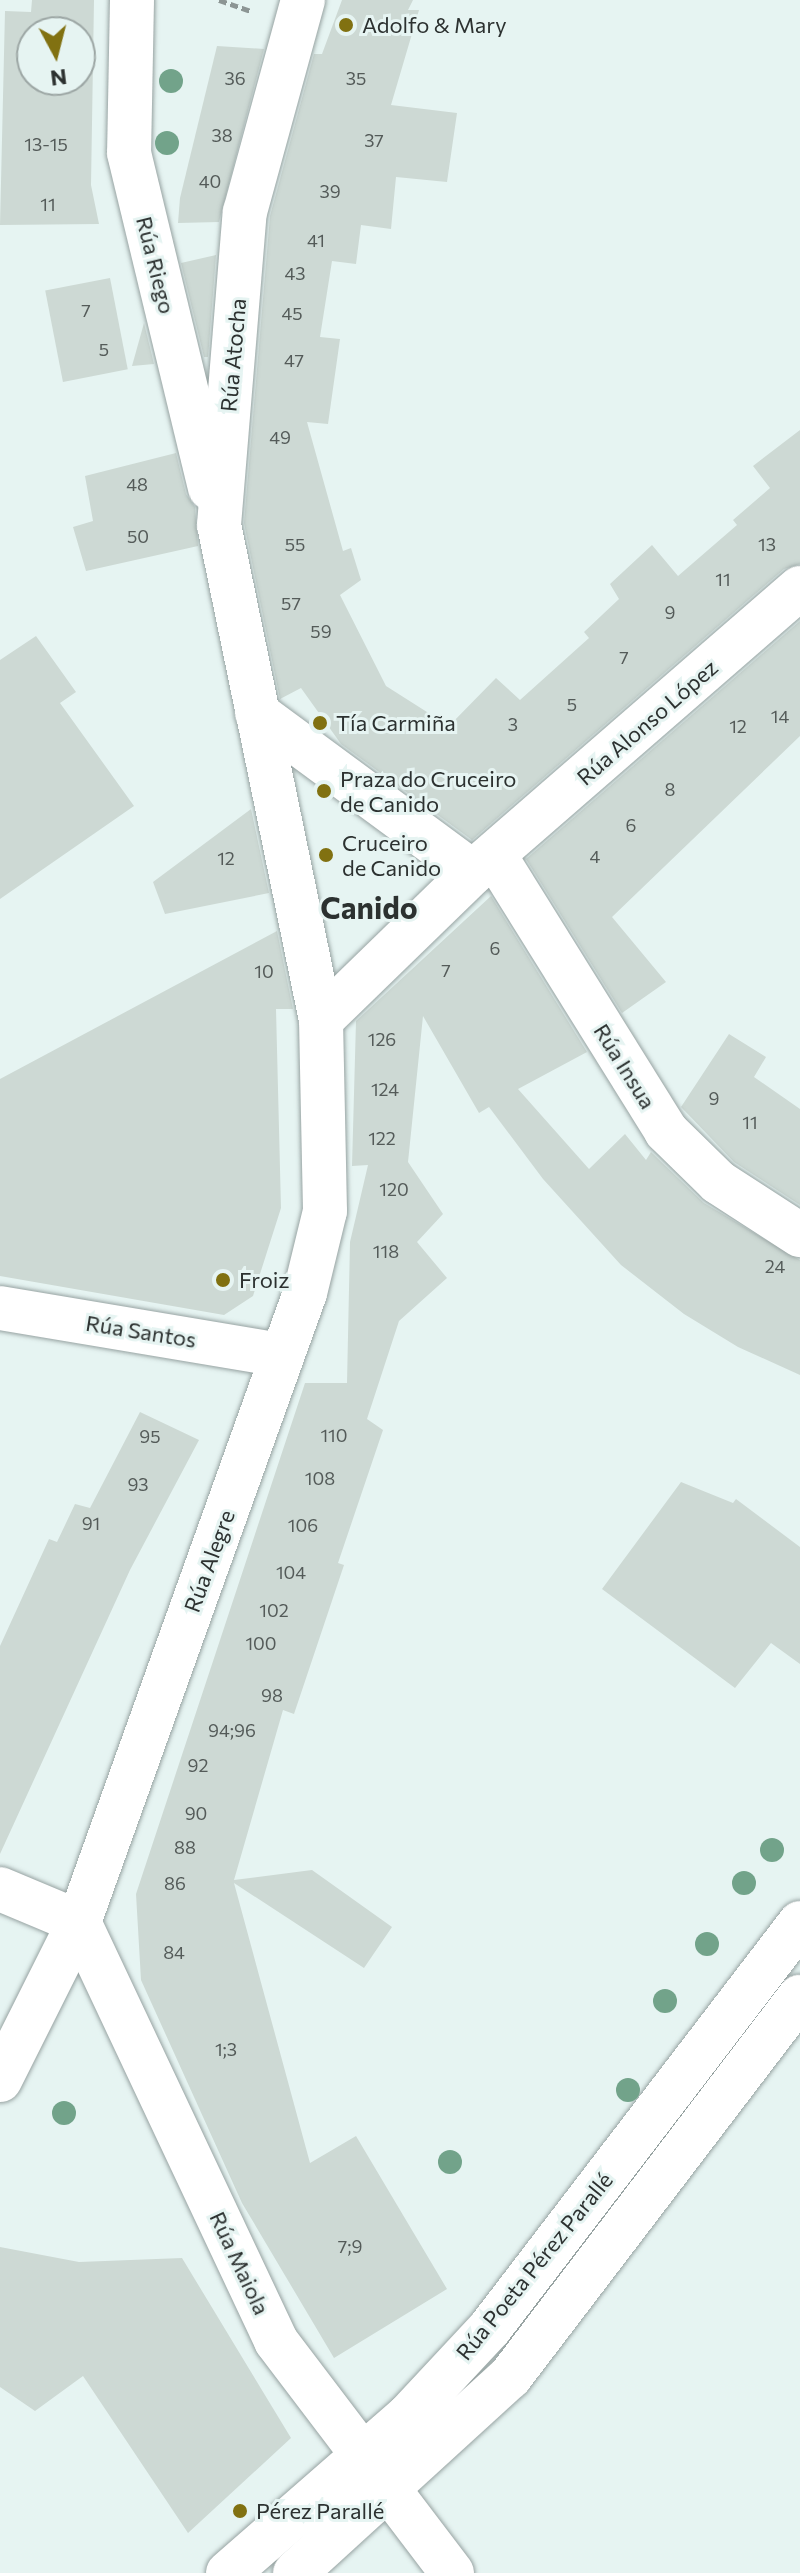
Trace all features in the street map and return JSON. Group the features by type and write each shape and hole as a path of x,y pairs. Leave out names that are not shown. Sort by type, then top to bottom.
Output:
{"street":[{"name":"Rúa Riego","path":"132,0 129,153 219,525"},
{"name":"Rúa Atocha","path":"257,713 219,525 245,212 303,0"},
{"name":"Rúa Alonso López","path":"484,864 800,588"},
{"path":"257,713 484,864 321,1020"},
{"path":"257,713 321,1020"},
{"name":"Rúa Insua","path":"484,864 666,1131 718,1182 800,1235"},
{"name":"Rúa Alegre","path":"0,2080 79,1922 305,1293 325,1211 321,1020"},
{"name":"Rúa Santos","path":"0,1308 282,1355"},
{"path":"0,1889 79,1922"},
{"name":"Rúa Maiola","path":"79,1922 276,2341 364,2452 452,2573"},
{"name":"Rúa Poeta Pérez Parallé","path":"228,2573 408,2416 490,2328 800,1923"},
{"name":"Rúa Poeta Pérez Parallé","path":"295,2573 510,2377 800,1997"}],"path":[{"path":"219,0 229,5"}],"building":[{"path":"32,0 94,0 94,16 16,16 16,96 92,96 91,185 99,224 0,225 5,11 31,12"},
{"path":"342,0 413,0 408,10 419,10 391,105 457,113 447,182 396,177 391,229 361,225 356,264 332,261 320,337 340,339 328,424 307,422 343,551 351,548 361,580 340,595 386,686 449,726 496,678 520,700 589,638 584,632 619,599 610,584 652,545 678,576 737,525 733,520 770,488 753,466 800,430 800,564 784,569 472,840 341,744 301,688 280,699 244,523 270,216 314,54 322,54"},
{"path":"217,46 264,49 219,222 178,223 180,198"},
{"path":"216,255 208,357 204,357 181,263"},
{"path":"110,278 128,369 63,382 45,291"},
{"path":"144,323 154,364 132,366"},
{"path":"176,453 186,494 195,507 198,546 86,571 73,527 93,521 85,476"},
{"path":"800,621 800,736 612,917 666,982 622,1013 526,859"},
{"path":"36,636 76,692 60,703 134,806 0,899 0,660"},
{"path":"251,809 269,893 165,914 153,882"},
{"path":"491,896 587,1052 518,1089 589,1169 625,1134 646,1160 651,1152 704,1203 800,1260 800,1375 738,1347 684,1314 621,1265 543,1179 489,1107 479,1113 423,1016 408,1162 443,1214 417,1242 447,1278 399,1321 367,1419 383,1430 338,1563 344,1565 294,1714 283,1710 234,1880 312,1870 392,1927 364,1968 234,1883 310,2163 356,2136 447,2289 334,2358 242,2203 141,1980 136,1894 305,1383 347,1383 350,1242 368,1165 352,1166 356,1021"},
{"path":"277,931 293,1009 276,1009 281,1208 253,1296 224,1315 0,1276 0,1079"},
{"path":"729,1034 766,1057 754,1077 800,1109 800,1205 734,1162 681,1107"},
{"path":"140,1412 199,1440 130,1570 0,1854 0,1646 49,1539 57,1542 75,1504 90,1508"},
{"path":"681,1482 733,1503 736,1499 800,1547 800,1664 771,1643 735,1688 602,1589"},
{"path":"0,2247 79,2262 182,2258 291,2438 188,2533 83,2376 35,2411 0,2387"}],"place":[{"name":"Adolfo & Mary","path":"346,25"},
{"name":"Tía Carmiña","path":"320,723"},
{"name":"Praza do Cruceiro de Canido","path":"324,791"},
{"name":"Cruceiro de Canido","path":"326,855"},
{"name":"Froiz","path":"223,1280"},
{"name":"Pérez Parallé","path":"240,2511"}],"district":[{"name":"Canido","path":"369,907"}]}
